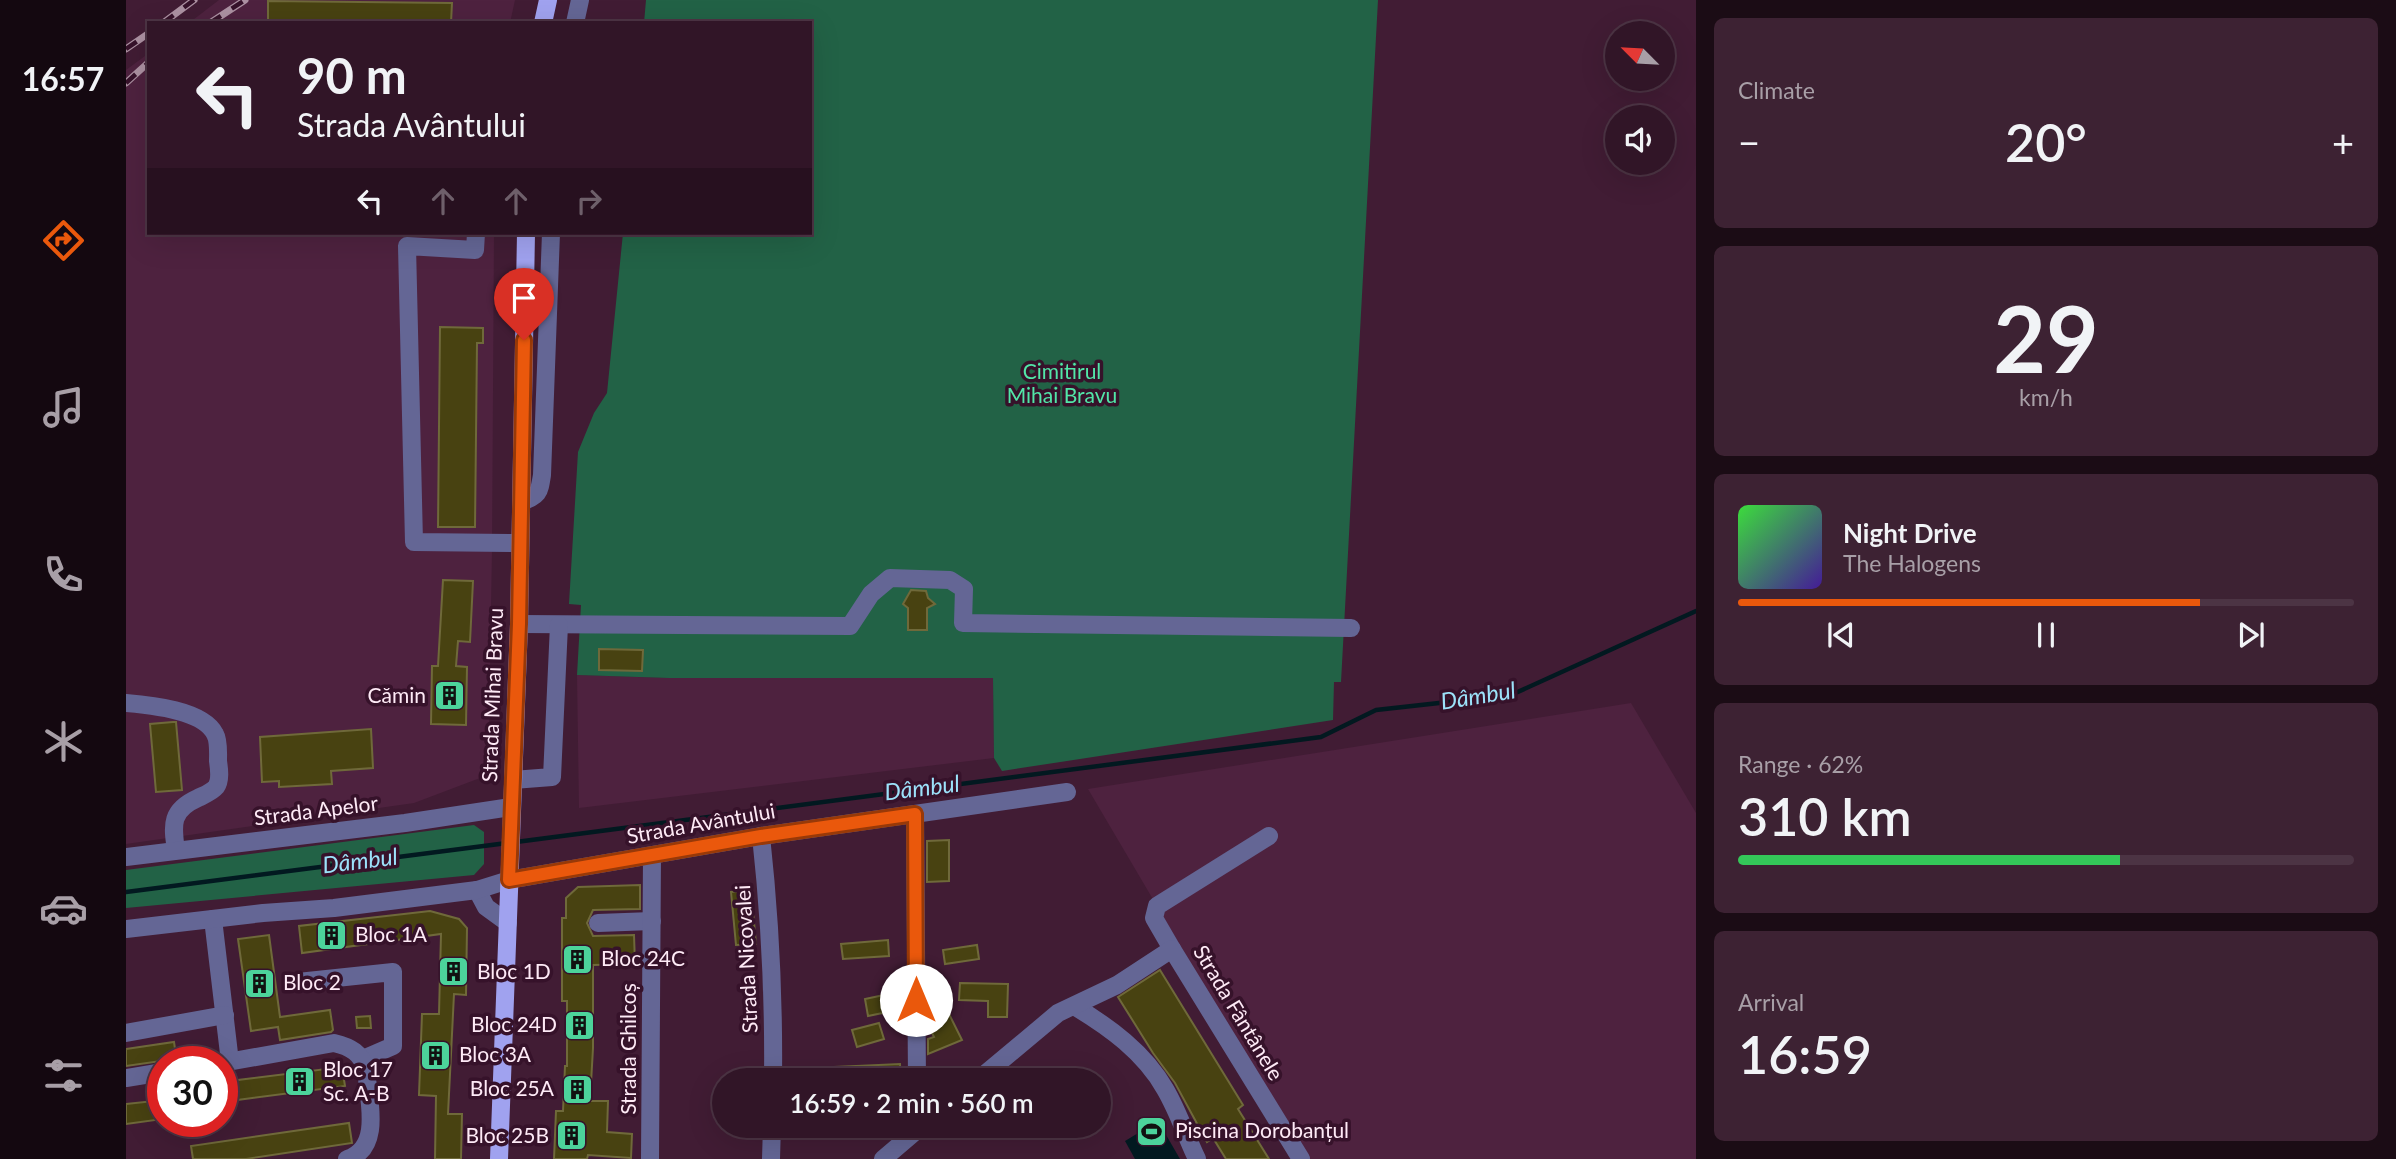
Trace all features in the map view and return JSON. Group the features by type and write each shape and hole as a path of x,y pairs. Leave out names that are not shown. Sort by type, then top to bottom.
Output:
{"main road":[{"path":"543,21 548,0"},
{"name":"Strada Mihai Bravu","path":"499,1159 519,624 526,235"}],"street":[{"path":"575,21 580,0"},
{"path":"476,235 475,250 407,246 414,542 520,543"},
{"path":"521,502 536,496 542,475 551,235"},
{"path":"519,624 850,626 871,594 890,578 950,580 964,589 963,622 1351,628"},
{"path":"513,780 552,777 559,625"},
{"path":"126,703 182,712 202,722 215,733 219,782 215,789 190,801 178,812 172,827 176,850"},
{"name":"Strada Avântului","path":"126,929 477,890 510,874 652,856 761,836 1067,792"},
{"name":"Strada Apelor","path":"126,857 405,823 512,807"},
{"path":"915,814 917,1068"},
{"name":"Strada Nicovalei","path":"761,836 769,902 774,996 773,1068"},
{"path":"1172,949 1154,918 1157,906 1269,836"},
{"name":"Strada Ghilcoș","path":"650,1159 652,856"},
{"path":"477,890 486,907 508,923"},
{"path":"213,919 210,970 225,1015 226,1046"},
{"path":"598,923 652,921"},
{"name":"Strada Fântânele","path":"992,1068 1058,1013 1117,985 1172,949 1301,1159"},
{"path":"298,982 393,972 394,1046 363,1059"},
{"path":"1074,1006 1108,1027 1137,1052 1165,1088 1197,1159"},
{"path":"126,1033 225,1015"},
{"path":"238,1061 334,1043 346,1045 357,1052 366,1069 371,1136 365,1149 353,1158"},
{"path":"126,1078 147,1075"},
{"path":"771,1159 772,1138"},
{"path":"883,1159 907,1138"}],"shaded area":[{"path":"219,0 515,0 510,21 192,21"},
{"path":"147,54 147,235 494,235 488,775 414,803 126,844 126,70"},
{"path":"577,675 669,678 993,678 994,758 579,808"},
{"path":"1631,703 1696,813 1696,1159 1306,1159 1088,789"}],"green space":[{"name":"Cimitirul Mihai Bravu","path":"646,0 1378,0 1341,682 1334,682 1333,720 1002,771 994,758 993,678 669,678 577,675 581,605 569,604 578,452 594,413 607,393 623,235 812,235 812,21 644,21"},
{"path":"474,825 484,832 484,864 474,875 126,908 126,870"}],"water":[{"name":"Piscina Dorobanțul","path":"1158,1121 1180,1159 1135,1159 1125,1141"}],"building":[{"path":"268,1 452,3 451,21 268,21"},
{"path":"440,327 483,328 483,343 477,343 475,527 438,527"},
{"path":"443,580 473,581 470,642 458,641 456,666 467,667 466,725 431,724 432,666 438,666"},
{"path":"911,590 926,591 928,598 935,604 927,608 927,630 908,630 908,608 903,604"},
{"path":"599,649 643,650 642,671 599,670"},
{"path":"176,722 182,790 156,792 150,724"},
{"path":"371,729 373,768 331,771 332,784 279,787 279,781 262,782 260,737"},
{"path":"949,840 949,881 927,882 927,841"},
{"path":"640,885 640,909 593,910 587,923 593,936 634,935 635,964 593,965 590,1101 608,1101 607,1132 632,1134 631,1158 588,1155 587,1159 554,1159 556,1111 563,1111 567,1066 567,1001 562,1001 562,918 566,918 566,898 578,887"},
{"path":"751,890 756,944 736,945 731,892"},
{"path":"430,911 459,919 467,928 466,995 454,994 448,1114 462,1114 461,1159 435,1159 436,1096 419,1095 422,1014 439,1014 441,934 302,953 299,926"},
{"name":"Bloc 2","path":"269,935 280,1017 330,1010 331,1032 280,1040 278,1027 251,1031 238,939"},
{"path":"888,940 889,956 843,959 841,944"},
{"path":"977,945 979,959 945,964 943,950"},
{"path":"1160,970 1243,1105 1238,1109 1269,1159 1226,1159 1213,1138 1207,1142 1175,1083 1118,997"},
{"path":"960,983 1008,984 1007,1017 988,1017 988,1001 959,1000"},
{"path":"898,992 902,1009 868,1016 865,999"},
{"path":"946,1008 962,1040 928,1054 928,1039 934,1037 928,1025 928,1017"},
{"path":"370,1016 371,1028 357,1028 356,1017"},
{"path":"879,1023 884,1039 857,1047 852,1030"},
{"path":"174,1042 175,1046 147,1046 147,1063 126,1066 126,1049"},
{"path":"900,1064 900,1068 812,1068"},
{"name":"Bloc 17 Sc. A-B","path":"342,1067 345,1086 238,1100 238,1080"},
{"path":"147,1102 147,1121 126,1124 126,1104"},
{"path":"349,1123 352,1143 246,1159 193,1159 191,1146"}],"waterway":[{"name":"Dâmbul","path":"516,842 1321,737 1376,710 1511,695 1696,611"},
{"name":"Dâmbul","path":"126,892 507,843"}],"railway":[{"path":"166,21 194,0"},
{"path":"213,21 245,0"},
{"path":"126,49 147,34"},
{"path":"126,83 147,64"}],"place":[{"name":"Cămin","path":"449,696"},
{"name":"Bloc 1A","path":"332,935"},
{"name":"Bloc 24C","path":"578,959"},
{"name":"Bloc 1D","path":"454,972"},
{"name":"Bloc 2","path":"260,983"},
{"name":"Bloc 24D","path":"580,1025"},
{"name":"Bloc 3A","path":"436,1055"},
{"name":"Bloc 17 Sc. A-B","path":"300,1082"},
{"name":"Bloc 25A","path":"577,1089"},
{"name":"Piscina Dorobanțul","path":"1152,1131"},
{"name":"Bloc 25B","path":"572,1136"}],"route":[{"path":"524,340 519,624 509,880 761,836 915,814 916,1000"}]}
